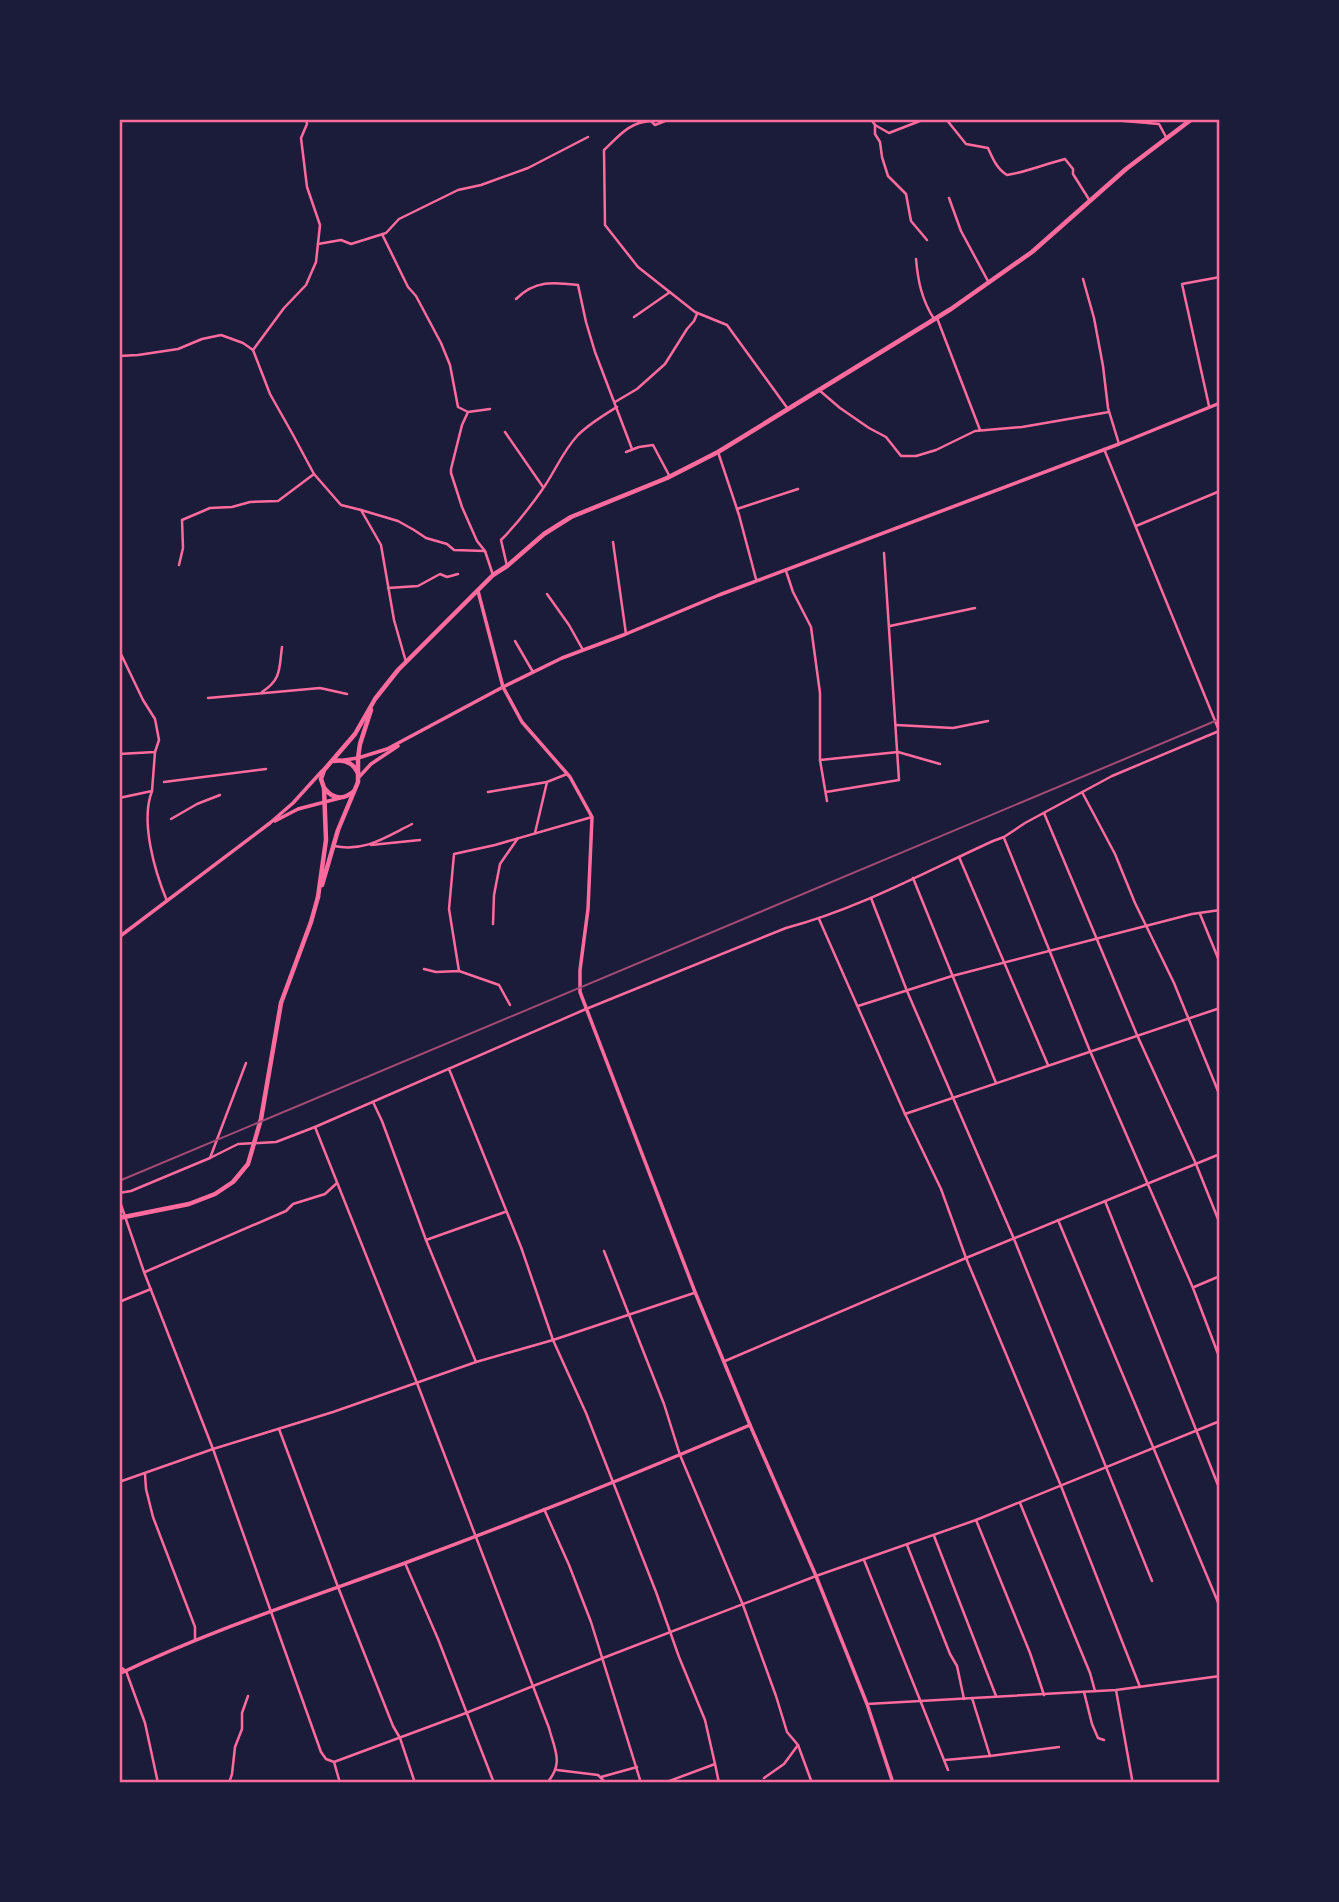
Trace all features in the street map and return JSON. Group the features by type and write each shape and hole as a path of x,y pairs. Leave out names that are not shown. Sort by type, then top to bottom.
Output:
{"highway":[{"path":"318,897 326,840 324,788 321,779 324,770 355,734 375,699 391,678 494,575 538,538 571,517 670,477 718,452 935,319 1032,252 1166,137 1192,119"},
{"path":"119,1218 189,1204 215,1194 233,1182 248,1164 255,1144 281,1003 311,922 346,810 357,787 358,758 364,729 375,699"},
{"path":"330,763 342,760 355,767 359,777"},
{"path":"324,788 332,796 342,797 351,794 357,787"}],"street":[{"path":"253,350 284,308 306,285 316,262 320,225 307,187 301,138 307,124 306,119"},
{"path":"670,119 655,125 651,121 639,122 604,150 605,225 638,267 697,313 727,325 788,409"},
{"path":"871,119 875,125 889,133 925,119"},
{"path":"946,119 966,144 988,148 993,160 1007,175 1065,159 1090,201"},
{"path":"1101,119 1159,124 1166,137"},
{"path":"875,125 875,134 880,142 888,176 906,194 911,221 927,240"},
{"path":"318,244 341,240 351,244 386,233 399,219 458,190 481,185 528,168 588,136"},
{"path":"950,198 961,231 989,283"},
{"path":"382,234 408,287 416,296 441,343 450,365 458,407 468,412 491,409"},
{"path":"916,259 925,305 935,319 960,374 970,409 980,430"},
{"path":"1210,408 1181,284 1220,277"},
{"path":"1083,279 1104,366 1109,412 1119,444"},
{"path":"516,299 526,289 551,282 578,285 595,352 632,449"},
{"path":"634,317 670,292"},
{"path":"615,402 637,389 665,364 697,313"},
{"path":"119,356 178,349 221,335 243,343 253,350 270,394 314,474 341,505 398,522 426,538 447,544 454,550 485,551"},
{"path":"820,390 840,408 886,437 901,456 916,456 936,450 975,431 1022,427 1109,412"},
{"path":"359,777 371,764 415,736 562,658 1220,403"},
{"path":"507,566 501,540 543,487 579,434 617,407"},
{"path":"468,412 451,468 462,507 494,575"},
{"path":"505,432 543,487"},
{"path":"626,452 653,445 670,477"},
{"path":"119,1192 131,1191 238,1144 276,1142 315,1127 586,1009 786,928 820,919 871,898 1004,837 1112,776 1219,732 1104,449"},
{"path":"718,452 757,581"},
{"path":"179,565 183,548 182,520 210,508 278,501 314,474"},
{"path":"737,509 798,489"},
{"path":"1135,526 1220,491"},
{"path":"361,510 381,545 388,588 406,662"},
{"path":"613,542 626,634"},
{"path":"826,792 900,780 884,553"},
{"path":"786,571 793,592 811,627 820,692 820,760 827,800"},
{"path":"388,588 418,586 440,573 447,576 457,574"},
{"path":"478,591 503,687 522,722 567,774 592,817 588,909 579,988 586,1009 695,1292 817,1576 867,1704 893,1783"},
{"path":"547,594 583,650"},
{"path":"889,626 975,608"},
{"path":"515,641 533,673"},
{"path":"259,693 278,678 282,647"},
{"path":"119,650 155,719 159,740 149,801 152,855 167,901"},
{"path":"208,698 320,688 347,694"},
{"path":"896,724 953,728 988,722"},
{"path":"342,760 387,749 415,736"},
{"path":"119,754 155,752"},
{"path":"820,760 898,752 940,764"},
{"path":"164,782 266,769"},
{"path":"119,937 270,823 324,770"},
{"path":"488,792 547,782 567,774"},
{"path":"535,834 547,782"},
{"path":"119,798 152,792"},
{"path":"1082,792 1115,854 1135,903 1174,983 1220,1096"},
{"path":"171,819 220,795"},
{"path":"270,823 298,810 342,797"},
{"path":"1044,813 1220,1224"},
{"path":"459,971 449,909 453,856 457,852 495,845 592,817"},
{"path":"368,846 411,824"},
{"path":"1004,837 1090,1051 1194,1288 1220,1359"},
{"path":"493,924 494,895 500,864 518,838"},
{"path":"334,846 349,849 420,840"},
{"path":"959,857 1048,1065"},
{"path":"913,878 996,1083"},
{"path":"871,898 907,990 1014,1239 1152,1581"},
{"path":"858,1006 953,976 1192,914 1220,910"},
{"path":"1200,914 1220,962"},
{"path":"820,919 940,1189 1140,1687"},
{"path":"424,969 436,972 459,971 499,985 510,1005"},
{"path":"905,1114 1220,1008"},
{"path":"210,1158 246,1063"},
{"path":"449,1069 522,1247 553,1340 586,1413 705,1720 719,1783"},
{"path":"373,1102 476,1362"},
{"path":"315,1127 417,1383 549,1728 558,1764 547,1783"},
{"path":"725,1361 1220,1154"},
{"path":"144,1272 286,1210 293,1204 325,1194 337,1183"},
{"path":"119,1199 144,1272 213,1449 321,1752 326,1759 334,1762 817,1576 976,1520 1220,1421"},
{"path":"1105,1201 1220,1490"},
{"path":"426,1240 506,1211"},
{"path":"1058,1220 1220,1607"},
{"path":"604,1251 664,1404 680,1455 743,1605 787,1732 798,1745 812,1783"},
{"path":"1194,1288 1220,1276"},
{"path":"119,1301 151,1289"},
{"path":"119,1482 476,1362 553,1340 695,1292"},
{"path":"119,1674 271,1610 475,1537 750,1425"},
{"path":"279,1429 338,1587 400,1738 415,1783"},
{"path":"145,1474 153,1517 195,1627 195,1640"},
{"path":"1020,1503 1095,1691"},
{"path":"544,1509 569,1565 603,1658 641,1783"},
{"path":"976,1520 1030,1653 1044,1695"},
{"path":"934,1536 997,1697"},
{"path":"907,1545 955,1661 964,1699"},
{"path":"864,1560 948,1770"},
{"path":"405,1563 494,1783"},
{"path":"119,1666 126,1671 145,1723 158,1783"},
{"path":"867,1704 1116,1690 1220,1676"},
{"path":"1116,1690 1132,1779"},
{"path":"1084,1692 1091,1724 1098,1738 1104,1741"},
{"path":"229,1783 235,1747 242,1729 242,1713 248,1696"},
{"path":"972,1699 990,1756"},
{"path":"764,1778 784,1764 798,1745"},
{"path":"945,1760 1059,1747"},
{"path":"334,1762 340,1783"},
{"path":"664,1783 715,1764"},
{"path":"556,1770 601,1777 637,1767"},
{"path":"601,1777 606,1783"}],"railway":[{"path":"119,1181 1220,719"}]}
